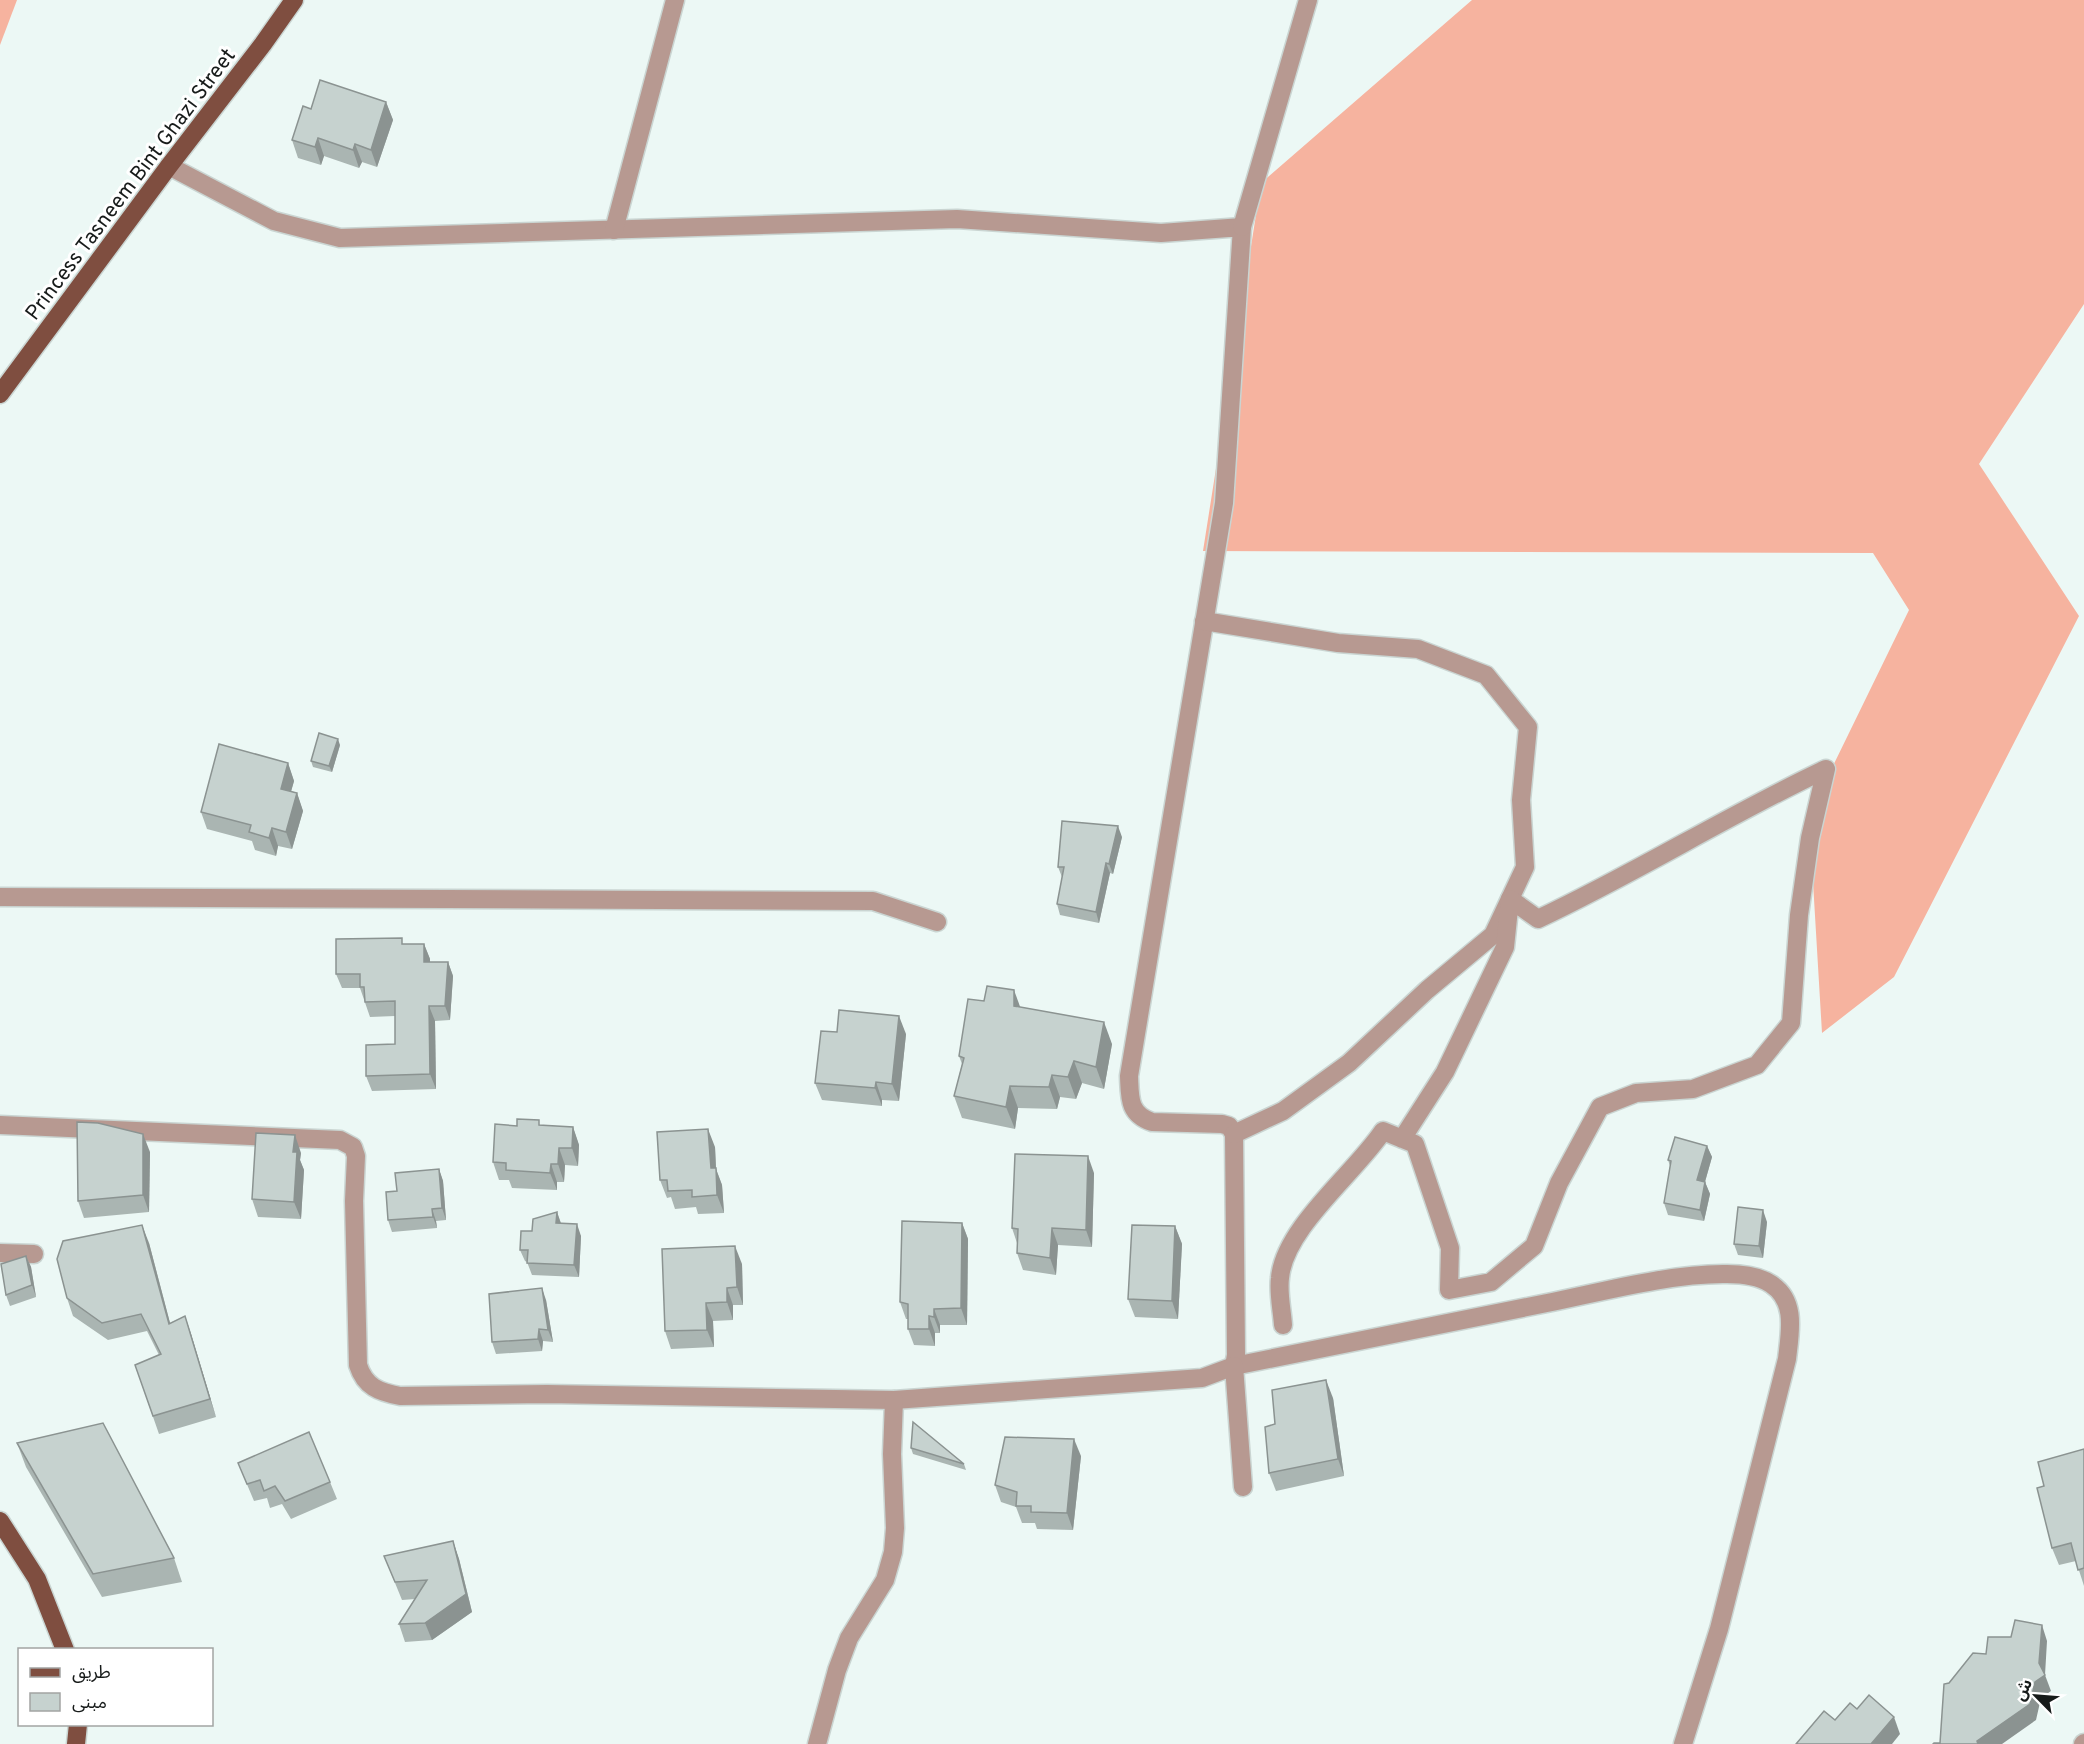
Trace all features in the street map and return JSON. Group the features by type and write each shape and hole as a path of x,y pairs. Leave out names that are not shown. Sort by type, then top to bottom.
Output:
{"main road":[{"name":"Princess Tasneem Bint Ghazi Street","path":"0,394 169,166 264,44 294,0"},
{"path":"0,1521 37,1580 64,1648"},
{"path":"76,1744 78,1726"}],"street":[{"path":"614,230 675,0"},
{"path":"1243,1487 1234,1366 1236,1355 1234,1134 1229,1126 1222,1124 1152,1122 1135,1113 1131,1105 1129,1076 1224,503 1242,227 1308,0"},
{"path":"169,166 273,221 340,238 957,219 1161,233 1242,227"},
{"path":"1204,621 1338,643 1418,649 1486,675 1528,726 1521,800 1525,867 1493,935 1427,990 1349,1063 1283,1111 1234,1134"},
{"path":"1283,1324 1280,1276 1296,1233 1369,1152 1383,1131 1415,1144 1450,1248 1449,1290 1491,1282 1534,1246 1559,1183 1600,1107 1635,1093 1693,1089 1757,1065 1791,1023 1801,904 1810,838 1826,769 1766,797 1583,898 1538,919 1510,899"},
{"path":"0,897 873,901 938,922"},
{"path":"1402,1139 1445,1072 1505,947 1510,899"},
{"path":"0,1125 340,1140 350,1145 356,1156 354,1202 358,1365 369,1386 387,1394 400,1396 547,1394 894,1400 1202,1378 1234,1366 1636,1285 1726,1274 1746,1276 1770,1283 1786,1300 1790,1313 1791,1328 1787,1359 1719,1629 1683,1744"},
{"path":"0,1253 34,1254"},
{"path":"816,1744 849,1638 885,1580 893,1552 895,1528 892,1454 894,1400"}],"shaded area":[{"path":"0,0 17,0 0,45"},
{"path":"1472,0 2084,0 2084,304 1979,464 2079,616 1894,977 1822,1033 1809,815 1909,610 1873,553 1203,551 1261,183"}],"building":[{"path":"320,80 386,102 371,150 355,144 353,150 318,138 315,147 292,140 303,106 311,109"},
{"path":"319,733 338,739 329,766 311,761"},
{"path":"219,744 288,763 281,789 297,793 286,832 272,828 269,838 249,832 251,825 201,812"},
{"path":"1062,821 1118,826 1109,864 1106,863 1096,912 1057,904 1064,867 1058,867"},
{"path":"402,938 402,944 424,944 424,962 448,962 445,1006 429,1006 430,1074 366,1076 366,1045 395,1044 395,1001 365,1002 364,987 360,987 360,974 336,974 336,939"},
{"path":"987,986 1014,990 1014,1006 1104,1022 1096,1067 1074,1061 1068,1077 1052,1075 1049,1087 1010,1086 1006,1107 954,1096 964,1058 959,1056 968,999 984,1001"},
{"path":"839,1010 899,1016 892,1084 876,1082 875,1088 815,1083 821,1031 837,1032"},
{"path":"517,1119 539,1120 539,1125 573,1127 572,1148 559,1148 558,1164 551,1164 550,1173 506,1170 506,1163 493,1162 495,1124 517,1126"},
{"path":"77,1122 98,1123 143,1134 143,1195 78,1201"},
{"path":"708,1129 711,1168 716,1168 717,1195 692,1197 692,1190 668,1191 667,1180 660,1180 657,1132"},
{"path":"256,1133 295,1135 293,1152 297,1152 294,1202 252,1199"},
{"path":"1675,1137 1707,1146 1697,1180 1705,1182 1700,1210 1664,1203 1671,1161 1668,1160"},
{"path":"1015,1154 1088,1156 1086,1230 1052,1228 1050,1258 1017,1253 1018,1229 1012,1228"},
{"path":"439,1169 442,1208 432,1209 433,1217 388,1220 386,1192 397,1191 395,1173"},
{"path":"1738,1207 1763,1210 1759,1246 1734,1244"},
{"path":"557,1212 556,1223 577,1224 574,1265 527,1263 528,1250 520,1250 521,1231 532,1231 533,1219"},
{"path":"902,1221 962,1223 961,1308 934,1309 934,1317 929,1316 929,1329 908,1329 908,1304 900,1302"},
{"path":"142,1225 169,1324 185,1316 210,1399 153,1416 135,1365 161,1354 141,1314 102,1323 67,1298 57,1259 63,1241"},
{"path":"1132,1225 1175,1226 1172,1301 1128,1299"},
{"path":"735,1246 737,1287 727,1288 727,1302 706,1303 707,1330 665,1331 662,1249"},
{"path":"26,1256 32,1285 6,1295 1,1264"},
{"path":"542,1288 548,1330 539,1329 538,1339 492,1342 489,1294"},
{"path":"1326,1380 1338,1459 1269,1473 1265,1427 1275,1424 1272,1390"},
{"path":"913,1422 964,1464 911,1448"},
{"path":"103,1423 174,1558 93,1574 17,1443"},
{"path":"309,1432 330,1482 285,1501 275,1486 264,1491 260,1480 247,1484 238,1463"},
{"path":"1005,1437 1074,1439 1067,1513 1031,1512 1031,1506 1016,1506 1017,1492 995,1485"},
{"path":"2084,1449 2084,1568 2078,1570 2071,1543 2052,1548 2037,1488 2044,1486 2038,1462"},
{"path":"453,1541 466,1594 425,1623 399,1624 427,1580 395,1582 384,1556"},
{"path":"2015,1620 2042,1625 2039,1663 2045,1675 2035,1682 2030,1704 1977,1741 1978,1744 1933,1744 1940,1743 1944,1684 1949,1683 1973,1653 1986,1654 1988,1637 2011,1637"},
{"path":"1869,1695 1894,1717 1871,1744 1796,1744 1824,1711 1835,1720 1850,1703 1857,1709"}]}
